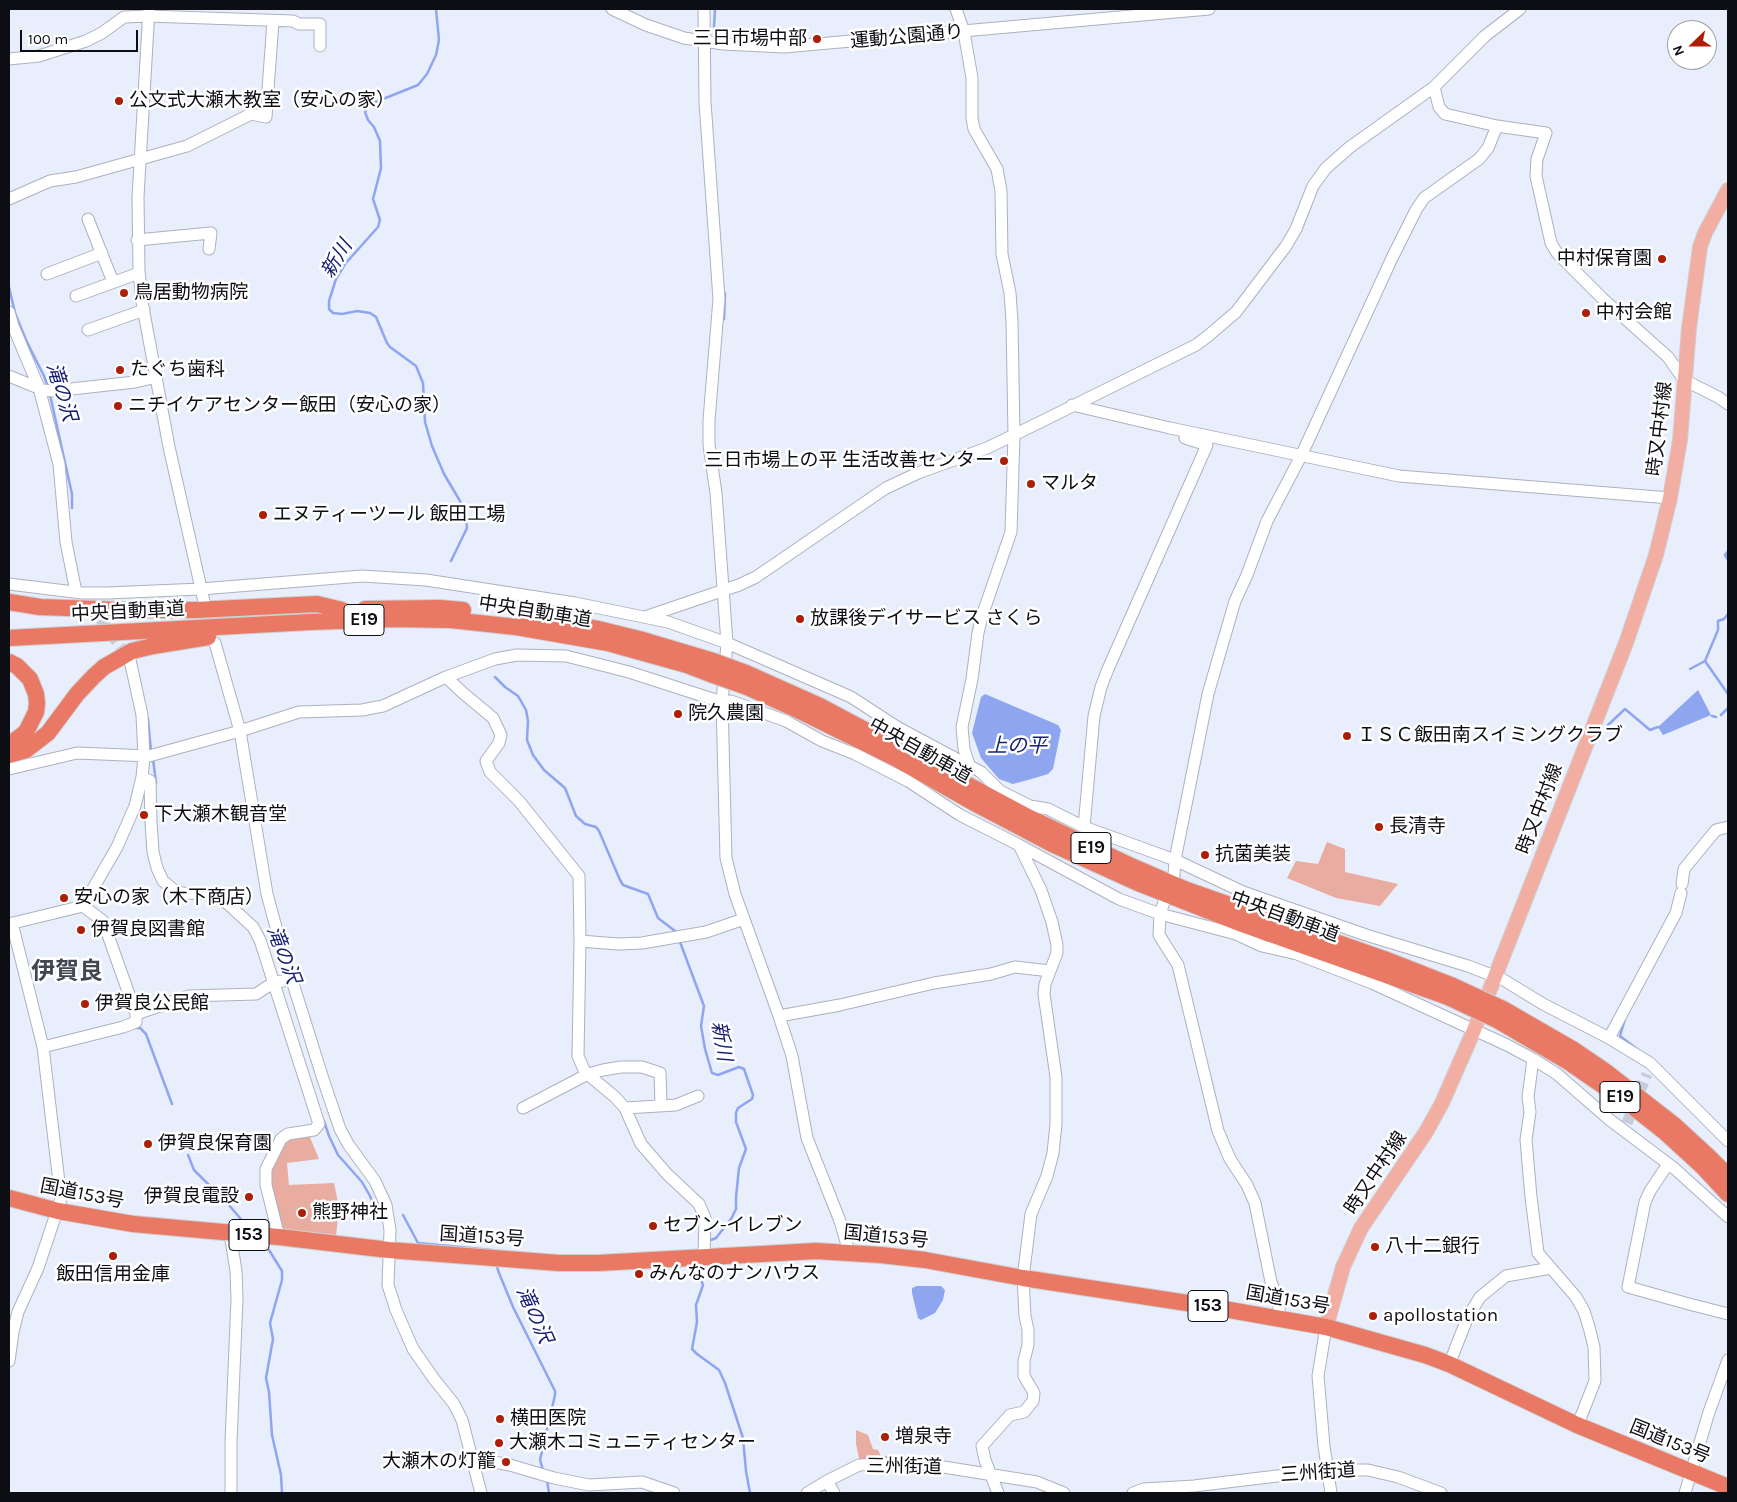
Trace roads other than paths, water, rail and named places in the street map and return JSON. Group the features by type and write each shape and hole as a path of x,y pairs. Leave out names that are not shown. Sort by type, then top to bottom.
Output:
{"highway":[{"path":"9,602 40,607 124,610 195,610 317,604 342,610"},
{"name":"中央自動車道","path":"9,628 342,610 440,608 502,614 598,629 671,648 713,668 820,706 1022,814 1128,865 1187,890 1384,959 1574,1050 1612,1076 1672,1124 1728,1176"},
{"path":"9,755 26,750 35,744 48,733 77,694 94,676 104,667 132,651 212,637 394,620"},
{"name":"中央自動車道","path":"9,638 310,622 451,620 557,633 608,643 686,665 713,668"},
{"path":"9,662 17,666 30,679 36,694 37,703 36,712 26,732 9,745"},
{"name":"中央自動車道","path":"1500,1014 1628,1103 1702,1166 1728,1194"},
{"name":"国道153号","path":"9,1198 58,1211 133,1224 279,1237 389,1250 559,1263 598,1263 783,1252 849,1252 900,1256 1023,1278 1207,1306 1326,1327 1399,1346 1449,1364 1577,1425 1728,1487"}],"main road":[{"name":"時又中村線","path":"1326,1327 1343,1266 1361,1228 1426,1132 1442,1102 1474,1030 1626,643 1656,555 1670,498 1680,440 1688,328 1700,247 1728,190"}],"street":[{"name":"運動公園通り","path":"612,9 646,26 684,38 723,44 784,47 964,32 1124,13 1209,9"},
{"path":"704,9 705,102 719,299 709,420 709,445 716,493 727,643 722,702 726,858 735,894 792,1056 807,1138 840,1221 849,1252"},
{"path":"956,9 964,32 972,78 972,118 974,129 997,169 1001,191 1002,254 1010,293 1012,321 1014,435 1011,532 980,622 972,679 962,727 964,749 970,766 968,780"},
{"path":"645,617 739,585 756,577 886,488 918,472 987,448 1196,345 1236,312 1286,246 1296,229 1313,186 1326,168 1350,146 1434,87 1485,36 1520,9"},
{"path":"148,13 137,240 139,272 144,310 171,456 205,606"},
{"path":"9,59 38,56 86,41 124,18 148,13 320,24 320,46"},
{"path":"9,199 50,181 76,177 187,146 251,114 266,117 273,22"},
{"path":"1434,87 1439,107 1445,114 1497,126 1546,133 1538,159 1536,176 1552,243 1558,253 1572,269 1668,357 1684,380 1728,404"},
{"path":"1174,875 1175,860 1208,694 1235,600 1267,521 1301,456 1416,210 1424,198 1479,159 1488,148 1497,126"},
{"path":"88,219 113,282"},
{"path":"137,240 212,233 208,249"},
{"path":"47,274 102,253"},
{"path":"76,296 139,272"},
{"path":"88,330 144,310"},
{"path":"9,312 13,326 45,389 59,464 66,542 79,592 91,606"},
{"path":"9,376 45,389 136,382 157,377"},
{"path":"1072,406 1399,476 1670,498"},
{"path":"1084,827 1094,716 1101,687 1207,445 1174,434 1170,428"},
{"path":"9,584 79,592 107,593 200,589 362,576 426,580 574,603 668,622 727,643 851,697 897,727 981,772 1000,791 1030,806 1048,809 1084,827 1175,860 1252,895 1366,935 1496,976 1543,1004 1609,1038 1648,1068 1728,1141"},
{"path":"574,603 574,618"},
{"path":"216,643 240,731 267,894 278,938 282,981 319,1124 314,1130 288,1134 281,1139 266,1169 266,1185 279,1237"},
{"path":"566,656 570,644"},
{"path":"9,769 77,753 150,756 240,731 299,712 354,710 383,706 446,677 495,659 517,655 566,656 629,672 722,702 731,701 786,721 822,741 854,754 908,781 1118,899 1160,914 1236,934 1262,946 1297,954 1372,983 1534,1059 1557,1074 1625,1127 1687,1179 1707,1200 1728,1217"},
{"path":"9,1361 18,1312 38,1268 61,1199 43,1047 10,923 83,906 117,847 135,806 142,777 150,756 130,660"},
{"path":"446,677 493,718 501,735 499,743 486,761 490,772 518,801 578,876 580,941 578,1056 585,1072 625,1108 641,1144 699,1204 705,1218 697,1257"},
{"path":"142,777 150,781 153,852 163,882 182,893 210,894 219,898 245,919 253,927 282,981 340,1129 348,1144 376,1181 386,1205 390,1230 388,1285 396,1310 413,1349 458,1411 481,1493"},
{"path":"1609,1038 1676,913 1684,869 1716,830 1728,827"},
{"path":"998,1493 982,1446 1010,1415 1024,1412 1033,1401 1034,1393 1024,1376 1028,1330 1025,1316 1023,1278 1031,1214 1047,1176 1053,1153 1056,1124 1056,1077 1044,994 1045,984 1057,953 1052,922 1041,890 1018,844"},
{"path":"1164,902 1160,914 1159,935 1178,966 1218,1131 1230,1159 1247,1185 1255,1203 1272,1282 1279,1302 1279,1311"},
{"path":"43,1047 136,1022 136,1014 103,921 83,906"},
{"path":"580,941 618,944 651,941 706,932 744,919"},
{"path":"779,1016 840,1005 934,983 991,974 1016,967 1050,971"},
{"path":"136,1014 189,996 256,994 282,981"},
{"path":"1534,1059 1528,1097 1530,1112 1526,1140 1538,1253 1576,1297 1590,1327 1594,1347 1595,1381 1580,1419"},
{"path":"524,1108 588,1074 621,1067 642,1067 660,1073 661,1105"},
{"path":"625,1108 676,1105 698,1096"},
{"path":"1668,1164 1645,1202 1628,1287 1728,1314"},
{"path":"230,1233 238,1298 231,1442 231,1493"},
{"path":"1452,1357 1467,1319 1480,1297 1506,1276 1551,1268"},
{"path":"1326,1327 1318,1376 1327,1470 1332,1493"},
{"path":"1684,1493 1692,1473 1709,1412 1728,1360"},
{"path":"472,1458 510,1465 588,1489 642,1482 674,1493"},
{"name":"三州街道","path":"807,1493 859,1465 925,1464 1037,1482 1064,1493"},
{"name":"三州街道","path":"1133,1493 1144,1489 1194,1486 1327,1470 1368,1470 1398,1477 1441,1493"},
{"path":"827,1481 834,1493"}],"water":[{"path":"1698,690 1711,715 1663,735 1658,727"},
{"name":"上の平","path":"985,694 1058,725 1061,730 1053,769 1048,774 1013,784 999,779 981,758 972,733 981,697"},
{"path":"917,1286 941,1286 945,1290 943,1300 935,1313 921,1320 918,1318 912,1293 912,1288"}],"waterway":[{"name":"新川","path":"436,9 439,40 436,55 427,74 418,85 368,105 365,112 380,141 381,168 373,199 380,220 378,227 345,264 336,279 329,301 329,309 333,313 342,314 357,311 370,313 376,317 390,347 416,366 423,383 425,422 432,446 444,474 460,501 466,518 467,528 451,561"},
{"path":"714,27 715,9"},
{"name":"滝の沢","path":"9,287 15,313 48,387"},
{"path":"720,322 724,319 725,294 723,290"},
{"name":"滝の沢","path":"50,395 72,494 72,508"},
{"path":"1728,551 1725,555 1728,560"},
{"path":"1728,614 1724,619 1718,621 1718,630 1705,661 1728,694"},
{"path":"1690,669 1705,661"},
{"name":"新川","path":"495,677 518,696 526,710 528,721 527,740 533,755 544,770 565,788 576,816 585,824 596,827 599,831 623,885 648,894 658,918 675,931"},
{"path":"1721,715 1728,708"},
{"path":"1607,726 1625,709 1650,730 1658,727"},
{"path":"1712,716 1716,717"},
{"name":"滝の沢","path":"148,719 151,751"},
{"name":"滝の沢","path":"153,759 156,783"},
{"name":"新川","path":"680,942 704,1006 701,1026 712,1073 718,1075 739,1067 744,1069 753,1095 752,1099 738,1108 736,1113 736,1122 746,1149 739,1168 736,1209 731,1219 716,1238 711,1240"},
{"path":"1625,1019 1620,1036 1637,1049"},
{"path":"135,1028 140,1028 146,1034 172,1104"},
{"name":"滝の沢","path":"324,1121 338,1155 362,1182 376,1211"},
{"path":"188,1155 194,1170 246,1225"},
{"name":"滝の沢","path":"403,1215 418,1243 492,1250"},
{"path":"269,1250 282,1271 282,1280 270,1323 273,1339 266,1378 269,1392 272,1435 281,1475 282,1493"},
{"name":"滝の沢","path":"496,1264 513,1307 555,1391 540,1460 543,1470"},
{"name":"新川","path":"695,1264 703,1285 696,1305 697,1322 692,1349 719,1370 725,1383 743,1438 750,1493"},
{"name":"滝の沢","path":"547,1480 549,1493"}],"tunnel":[{"path":"91,606 129,659"},
{"path":"1627,1123 1647,1074"}],"place":[{"name":"三日市場中部","path":"817,39"},
{"name":"公文式大瀬木教室（安心の家）","path":"119,101"},
{"name":"中村保育園","path":"1662,259"},
{"name":"鳥居動物病院","path":"124,293"},
{"name":"中村会館","path":"1586,313"},
{"name":"たぐち歯科","path":"120,370"},
{"name":"ニチイケアセンター飯田（安心の家）","path":"118,406"},
{"name":"三日市場上の平 生活改善センター","path":"1004,461"},
{"name":"マルタ","path":"1031,484"},
{"name":"エヌティーツール 飯田工場","path":"263,515"},
{"name":"放課後デイサービス さくら","path":"800,619"},
{"name":"院久農園","path":"678,714"},
{"name":"ＩＳＣ飯田南スイミングクラブ","path":"1347,736"},
{"name":"下大瀬木観音堂","path":"144,815"},
{"name":"長清寺","path":"1379,827"},
{"name":"抗菌美装","path":"1205,855"},
{"name":"安心の家（木下商店）","path":"64,898"},
{"name":"伊賀良図書館","path":"81,930"},
{"name":"伊賀良公民館","path":"85,1004"},
{"name":"伊賀良保育園","path":"148,1144"},
{"name":"伊賀良電設","path":"249,1197"},
{"name":"熊野神社","path":"302,1213"},
{"name":"セブン-イレブン","path":"653,1226"},
{"name":"八十二銀行","path":"1375,1247"},
{"name":"飯田信用金庫","path":"113,1256"},
{"name":"みんなのナンハウス","path":"639,1274"},
{"name":"apollostation","path":"1373,1316"},
{"name":"横田医院","path":"500,1419"},
{"name":"増泉寺","path":"885,1437"},
{"name":"大瀬木コミュニティセンター","path":"499,1443"},
{"name":"大瀬木の灯籠","path":"506,1462"}],"district":[{"name":"伊賀良","path":"67,972"}]}
